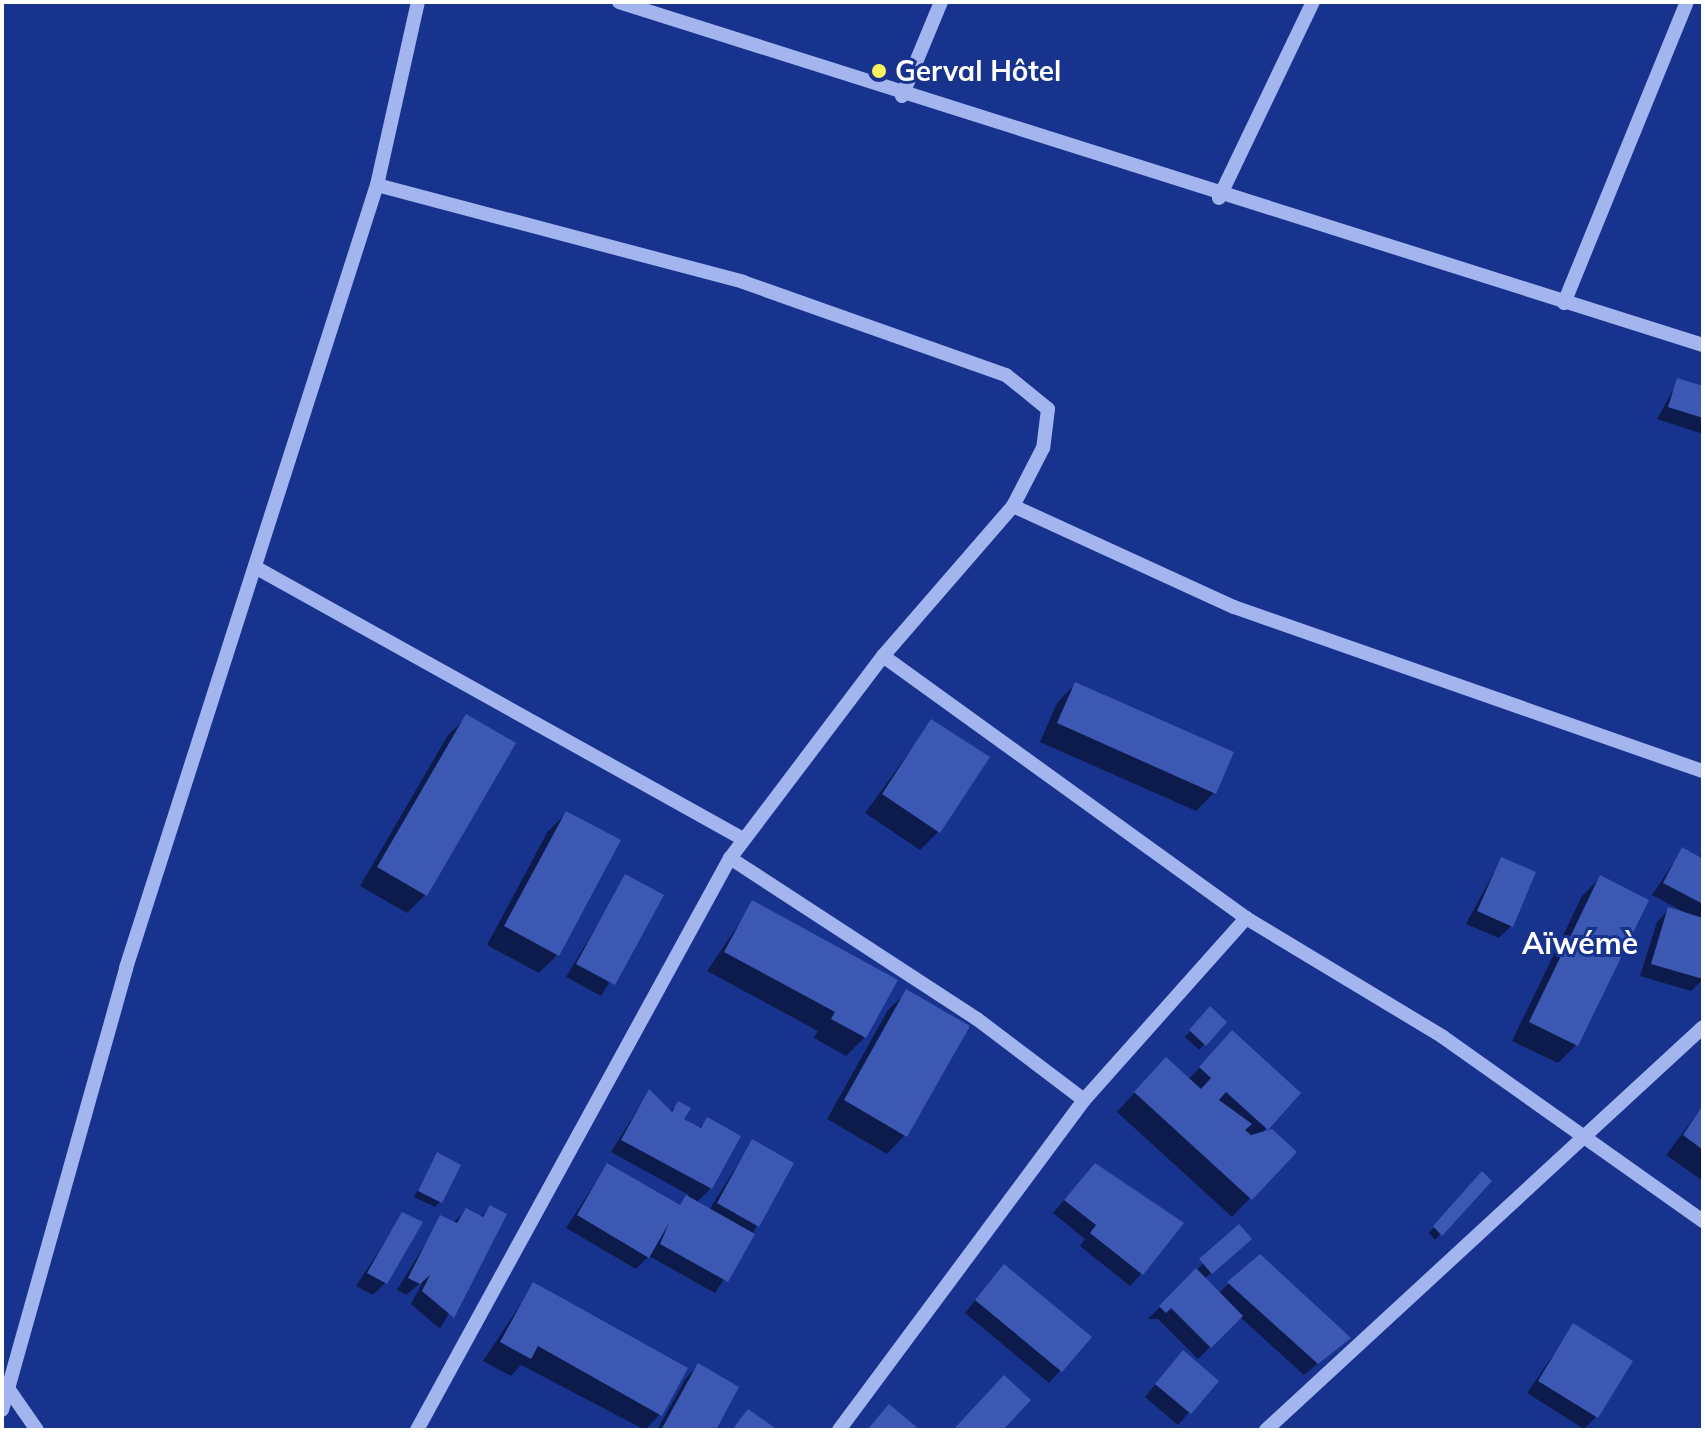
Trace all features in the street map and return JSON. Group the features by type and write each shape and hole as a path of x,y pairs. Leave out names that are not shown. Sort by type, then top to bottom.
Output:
{"street":[{"path":"2,1410 4,1384 72,1147 377,185 418,2"},
{"path":"619,2 1219,198 1703,345"},
{"path":"902,96 941,2"},
{"path":"1219,198 1313,2"},
{"path":"1564,303 1687,2"},
{"path":"377,185 743,282 1006,375 1048,409 1043,448 1013,506 883,656 730,858 417,1430"},
{"path":"1013,506 1234,607 1703,771"},
{"path":"255,567 743,839"},
{"path":"883,656 1246,918 1443,1037 1703,1221"},
{"path":"730,858 977,1019 1084,1100"},
{"path":"839,1430 1084,1100 1246,918"},
{"path":"1266,1430 1703,1027"},
{"path":"4,1384 37,1430"}],"building":[{"path":"1677,378 1703,386 1703,418 1668,407"},
{"path":"1075,682 1234,752 1216,794 1057,723"},
{"path":"466,714 516,743 427,896 377,867"},
{"path":"931,719 990,757 940,833 882,794"},
{"path":"566,811 621,840 559,956 504,926"},
{"path":"1682,847 1703,859 1703,904 1663,883"},
{"path":"1501,857 1536,872 1513,927 1477,911"},
{"path":"625,874 664,895 615,985 576,964"},
{"path":"1600,875 1649,900 1578,1046 1529,1022"},
{"path":"752,900 898,980 866,1038 831,1019 835,1012 724,952"},
{"path":"1668,907 1703,918 1703,979 1651,964"},
{"path":"906,989 970,1026 907,1137 844,1100"},
{"path":"1210,1006 1227,1022 1206,1046 1189,1030"},
{"path":"1232,1030 1301,1093 1268,1130 1226,1092 1219,1100 1252,1124 1245,1130 1251,1135 1272,1129 1297,1152 1252,1200 1134,1092 1166,1057 1201,1089 1211,1078 1199,1067"},
{"path":"649,1089 672,1112 678,1101 691,1108 684,1119 701,1128 707,1117 741,1136 712,1189 621,1140"},
{"path":"1703,1105 1703,1150 1683,1135"},
{"path":"752,1139 794,1163 759,1227 717,1203"},
{"path":"437,1152 461,1165 442,1203 418,1191"},
{"path":"607,1163 680,1205 686,1195 755,1234 728,1282 660,1244 669,1223 649,1258 577,1215"},
{"path":"1095,1163 1184,1223 1143,1275 1090,1233 1096,1225 1064,1200"},
{"path":"1482,1171 1492,1181 1442,1236 1433,1226"},
{"path":"490,1205 507,1214 454,1318 422,1291 430,1275 420,1284 408,1278 440,1215 457,1223 466,1208 483,1217"},
{"path":"402,1212 423,1222 387,1284 367,1273"},
{"path":"1239,1224 1252,1239 1212,1274 1199,1259"},
{"path":"1260,1254 1351,1338 1318,1364 1227,1282"},
{"path":"1004,1264 1092,1337 1062,1372 975,1300"},
{"path":"1196,1268 1243,1316 1211,1348 1171,1308 1166,1313 1159,1306"},
{"path":"533,1282 688,1368 662,1416 538,1346 531,1359 500,1342"},
{"path":"1573,1323 1633,1361 1598,1418 1538,1381"},
{"path":"1183,1350 1219,1381 1191,1414 1155,1384"},
{"path":"698,1363 739,1387 716,1430 661,1430"},
{"path":"1004,1375 1031,1400 1003,1430 953,1430"},
{"path":"889,1404 920,1430 867,1430"},
{"path":"748,1409 778,1430 732,1430"}],"place":[{"name":"Gerval Hôtel","path":"879,71"}],"district":[{"name":"Aïwémè","path":"1580,943"}]}
